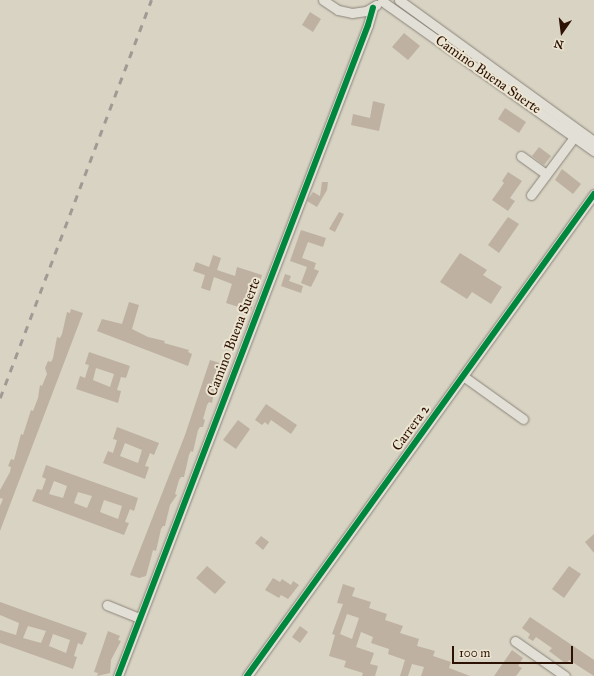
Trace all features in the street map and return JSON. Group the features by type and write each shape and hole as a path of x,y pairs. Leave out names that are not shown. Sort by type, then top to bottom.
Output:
{"street":[{"path":"323,0 345,12 359,12 372,8"},
{"name":"Camino Buena Suerte","path":"118,676 368,26 372,8 382,0 512,86"},
{"name":"Camino Buena Suerte","path":"398,0 577,134 594,151"},
{"path":"531,195 577,134"},
{"name":"Camino Buena Suerte","path":"577,134 594,141"},
{"path":"521,156 546,174"},
{"name":"Carrera 2","path":"247,676 594,194"},
{"path":"463,376 523,419"},
{"path":"107,604 140,618"},
{"path":"515,641 565,676"}],"building":[{"path":"310,12 321,19 313,32 302,25"},
{"path":"404,33 420,46 408,60 392,47"},
{"path":"373,101 385,104 379,131 351,125 353,114 370,118"},
{"path":"505,108 526,122 519,133 498,119"},
{"path":"539,147 551,156 544,165 532,156"},
{"path":"562,169 581,184 573,194 555,180"},
{"path":"508,172 522,181 510,198 515,201 508,211 492,200 504,183 502,181"},
{"path":"322,182 328,182 327,190 317,207 307,201 313,192 320,196"},
{"path":"339,212 344,214 335,232 329,229"},
{"path":"508,217 519,224 499,253 488,245"},
{"path":"301,230 326,238 323,247 308,242 302,258 316,263 314,269 319,271 311,287 301,283 307,267 290,261"},
{"path":"460,253 487,270 483,275 502,287 491,304 472,292 467,299 440,282"},
{"path":"213,255 221,258 217,270 235,276 237,267 262,275 251,311 226,303 232,284 214,277 210,291 201,288 205,275 193,271 196,262 209,267"},
{"path":"285,274 291,276 289,281 303,286 301,293 281,286"},
{"path":"129,302 139,305 132,329 148,337 165,341 164,343 189,350 188,352 192,354 188,366 97,331 102,319 122,324"},
{"path":"71,309 83,313 0,531 0,506 3,499 0,498 0,490 10,472 11,467 8,466 11,459 14,460 21,434 23,435 31,410 33,411 38,398 40,385 42,386 47,374 45,368 48,361 51,362 53,358 57,337 60,338 62,334 67,312 70,313"},
{"path":"89,352 130,366 126,378 121,377 117,390 121,391 118,403 76,389 80,376 85,378 89,365 85,364","holes":["96,368 114,374 110,387 93,380"]},
{"path":"210,360 223,364 221,377 216,380 212,403 209,402 207,405 203,419 205,420 203,427 200,427 198,430 193,452 191,451 189,455 184,477 181,477 179,480 175,494 177,495 170,505 165,526 161,529 156,551 153,550 146,576 139,578 130,575 185,435"},
{"path":"266,404 297,425 291,434 271,420 268,425 265,422 262,425 255,420"},
{"path":"238,420 250,429 236,449 223,440"},
{"path":"117,427 159,443 154,455 150,453 145,466 149,467 145,479 103,463 108,451 113,453 117,440 113,439","holes":["125,443 142,450 138,463 120,456"]},
{"path":"46,465 138,498 134,511 130,509 125,522 129,523 124,535 32,501 37,489 42,490 46,479 42,477","holes":["54,481 67,486 63,498 49,494","78,492 92,496 87,508 74,503","104,500 122,506 118,519 100,512"]},
{"path":"594,534 594,553 585,542"},
{"path":"261,536 269,542 263,550 255,543"},
{"path":"207,566 226,582 215,594 196,578"},
{"path":"569,566 581,574 564,598 552,589"},
{"path":"273,578 280,582 282,579 291,585 293,581 299,585 288,599 281,595 279,598 265,590"},
{"path":"343,584 355,588 352,596 371,602 369,608 387,614 385,620 403,626 400,633 419,639 417,646 435,651 433,656 451,662 449,668 470,676 421,676 424,667 412,664 408,676 400,676 405,660 388,654 389,649 371,643 373,637 361,632 356,647 374,653 370,664 378,666 375,676 362,676 363,673 344,667 346,661 329,656 335,635 332,634 343,604 337,603","holes":["347,614 359,618 352,639 340,634"]},
{"path":"0,602 87,633 82,645 78,643 74,656 77,657 73,669 0,643 0,630 16,635 19,623 0,615","holes":["28,626 46,631 41,643 23,638","53,634 70,640 66,653 49,646"]},
{"path":"530,617 594,660 594,676 569,660 566,664 549,651 552,648 536,637 533,641 528,638 530,634 522,628"},
{"path":"300,626 308,632 300,643 292,637"},
{"path":"108,631 120,636 118,640 121,641 111,660 110,673 97,676 98,673 94,672"},
{"path":"512,650 523,658 518,666 522,668 516,676 494,676"}],"railway":[{"path":"0,398 151,0"}],"cycle path":[{"path":"118,676 368,25 373,8"},
{"path":"247,676 594,194"}]}
